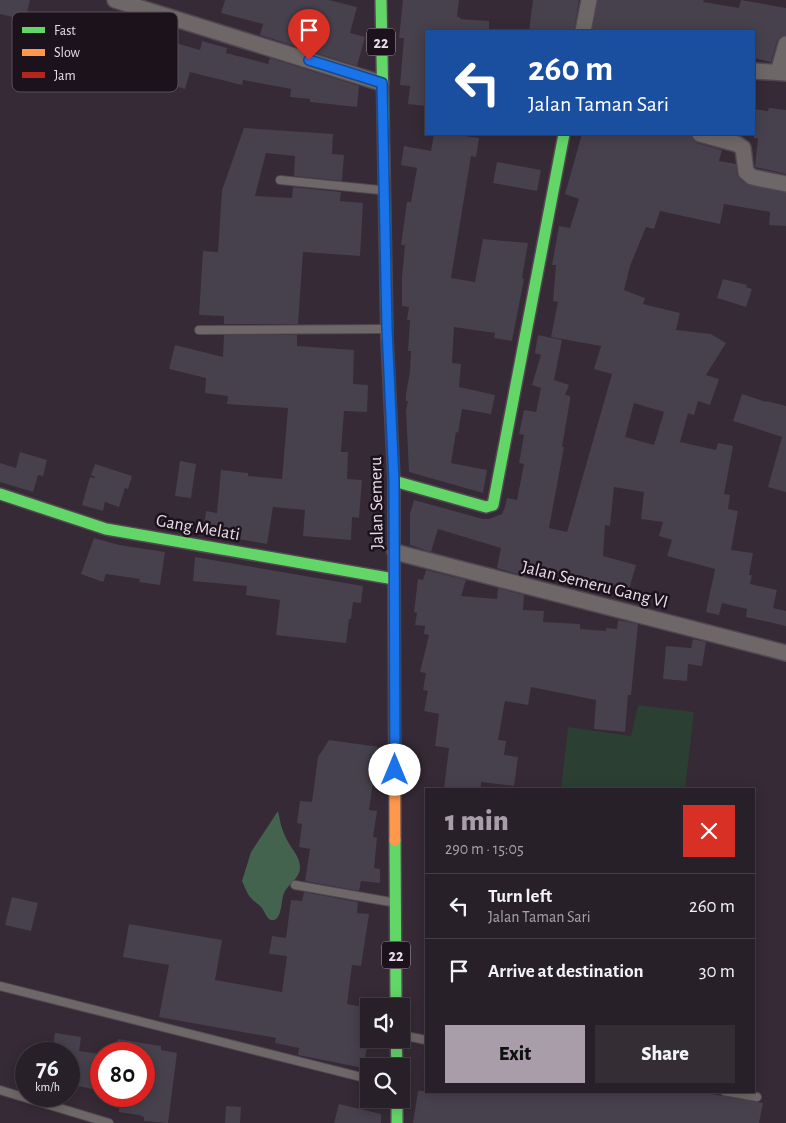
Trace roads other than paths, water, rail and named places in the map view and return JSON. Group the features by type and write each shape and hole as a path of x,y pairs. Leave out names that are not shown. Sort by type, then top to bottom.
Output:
{"main road":[{"name":"Jalan Semeru","path":"381,0 387,329 394,481 396,998"},
{"path":"394,481 486,507 493,505 564,135"},
{"name":"Gang Melati","path":"0,494 106,529 394,579"},
{"path":"397,1108 397,1123"}],"street":[{"path":"115,0 148,5 169,12"},
{"path":"583,30 589,0"},
{"path":"178,15 382,83"},
{"path":"755,71 782,73 786,44"},
{"path":"704,135 737,144 743,148 746,172 752,177 786,184"},
{"name":"Jalan Semeru Gang VI","path":"395,552 786,653"}],"lane":[{"path":"280,180 384,191"},
{"path":"198,330 387,329"},
{"path":"295,885 396,903"},
{"path":"0,986 360,1077"},
{"path":"410,1037 425,1040"},
{"path":"0,1090 110,1123"},
{"path":"735,1093 757,1097"}]}
